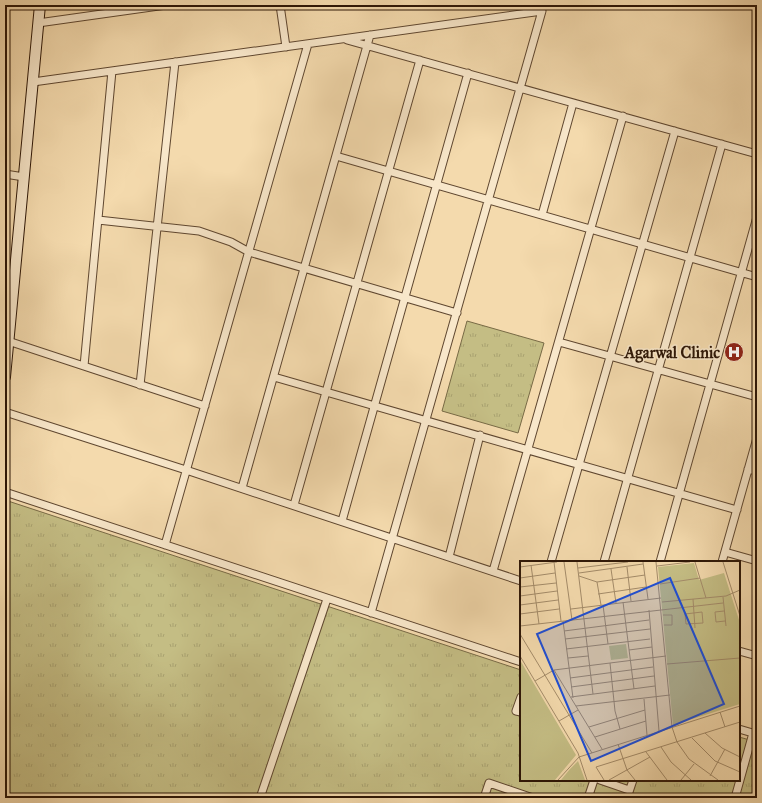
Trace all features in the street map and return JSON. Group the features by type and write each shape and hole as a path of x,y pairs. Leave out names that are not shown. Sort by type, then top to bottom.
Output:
{"street":[{"path":"5,377 40,5"},
{"path":"38,23 166,5"},
{"path":"280,5 286,47"},
{"path":"33,82 343,39 542,8 489,200 371,613"},
{"path":"242,488 370,35"},
{"path":"343,39 757,154"},
{"path":"165,545 308,44"},
{"path":"294,505 420,60"},
{"path":"140,385 175,62"},
{"path":"84,366 112,71"},
{"path":"342,521 468,73"},
{"path":"542,215 573,103"},
{"path":"493,572 623,116"},
{"path":"551,561 675,131"},
{"path":"604,561 722,144"},
{"path":"336,156 757,277"},
{"path":"5,174 24,177"},
{"path":"660,561 757,217"},
{"path":"98,220 199,231 231,242 249,252 457,312"},
{"path":"8,341 205,406"},
{"path":"558,342 757,397"},
{"path":"274,377 737,510"},
{"path":"5,412 294,505 520,581"},
{"path":"449,557 480,435"},
{"path":"722,561 757,438"},
{"path":"748,469 757,471"},
{"path":"5,492 520,662"},
{"path":"724,552 757,561"},
{"path":"260,798 327,598"},
{"path":"740,651 757,656"},
{"path":"520,700 516,711 520,712"},
{"path":"735,798 755,733 740,729"},
{"path":"588,798 594,781"},
{"path":"603,781 629,790"},
{"path":"627,798 633,781"},
{"path":"484,798 488,783 533,798"}],"green space":[{"path":"467,321 544,343 518,433 442,411"},
{"path":"5,500 520,670 520,781 740,781 740,737 757,742 757,798 5,798"}],"place":[{"name":"Agarwal Clinic","path":"734,352"}]}
